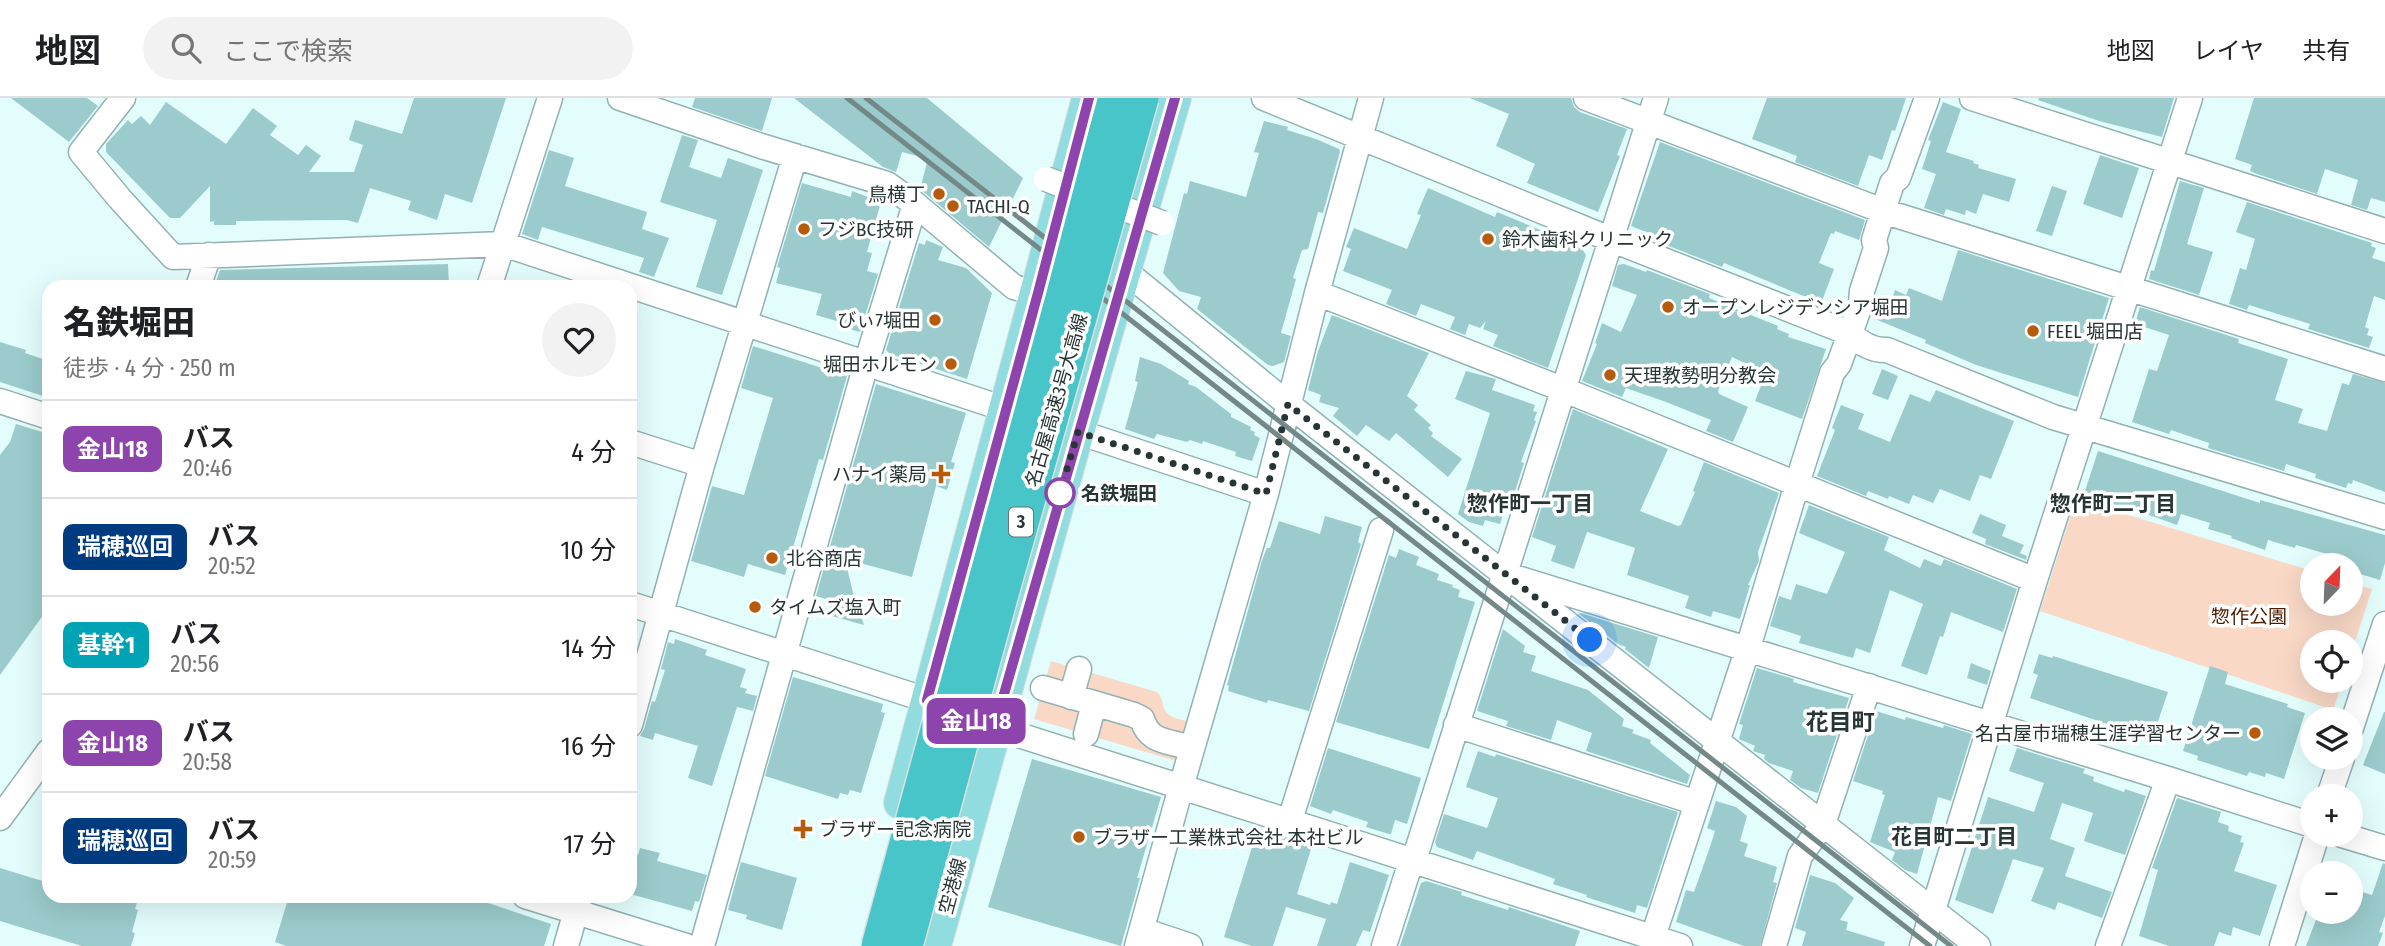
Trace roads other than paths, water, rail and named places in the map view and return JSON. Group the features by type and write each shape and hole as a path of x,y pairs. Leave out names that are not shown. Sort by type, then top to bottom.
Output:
{"highway":[{"name":"名古屋高速3号大高線","path":"879,946 976,591 1116,98"},
{"name":"名古屋高速3号大高線","path":"905,946 1141,98"}],"main road":[{"path":"863,946 1088,98"},
{"name":"空港線","path":"935,946 1078,432 1175,98"}],"street":[{"path":"123,98 81,152 120,200 173,257 503,244 614,280"},
{"path":"491,280 550,98"},
{"path":"620,98 887,184 915,204 1014,287 1038,293"},
{"path":"1264,98 1849,333 1858,341 1882,351 1887,350 2053,417 2385,517"},
{"path":"1190,946 1140,938 1266,494 1317,293 1371,98"},
{"path":"1586,98 1652,110 1883,211 2385,369"},
{"path":"1652,942 1748,649 1832,373 1839,364 1861,303 1883,211 1927,98"},
{"path":"1972,98 2385,231"},
{"path":"1922,946 2035,580 2190,98"},
{"path":"1384,946 1414,860 1652,110"},
{"path":"637,701 702,466 795,156"},
{"path":"1046,179 1162,223"},
{"path":"702,946 866,364 915,204"},
{"path":"200,280 209,255"},
{"path":"1125,271 1288,404 1978,946"},
{"path":"637,287 1005,409"},
{"path":"1317,293 2035,580"},
{"path":"0,401 42,414"},
{"path":"1078,432 1266,494"},
{"path":"637,444 702,466"},
{"path":"1290,820 1381,530"},
{"path":"1504,574 2300,821"},
{"path":"637,606 927,700 994,729 1414,860 1652,942 1680,946"},
{"path":"2358,707 2385,624"},
{"path":"1079,669 1086,734"},
{"path":"1774,946 1800,856 1823,824 1868,686"},
{"path":"1043,688 1134,715 1142,719 1146,732 1152,737 1187,747"},
{"path":"1456,725 1698,803"},
{"path":"0,818 42,761"},
{"path":"2108,946 2168,779"},
{"path":"2363,841 2385,848"},
{"path":"2282,946 2313,847"},
{"path":"566,946 578,904 686,946"}],"railway":[{"path":"847,98 1930,946"},
{"path":"866,98 1951,946"}],"place":[{"name":"鳥横丁","path":"939,194"},
{"name":"TACHI-Q","path":"953,206"},
{"name":"フジBC技研","path":"804,229"},
{"name":"鈴木歯科クリニック","path":"1488,239"},
{"name":"オープンレジデンシア堀田","path":"1668,307"},
{"name":"びぃ7堀田","path":"935,320"},
{"name":"FEEL 堀田店","path":"2033,331"},
{"name":"堀田ホルモン","path":"951,364"},
{"name":"天理教勢明分教会","path":"1610,375"},
{"name":"ハナイ薬局","path":"941,474"},
{"name":"名鉄堀田","path":"1060,493"},
{"name":"北谷商店","path":"772,558"},
{"name":"タイムズ塩入町","path":"755,607"},
{"name":"名古屋市瑞穂生涯学習センター","path":"2255,733"},
{"name":"ブラザー記念病院","path":"803,829"},
{"name":"ブラザー工業株式会社 本社ビル","path":"1079,837"}],"district":[{"name":"惣作町一丁目","path":"1530,504"},
{"name":"惣作町二丁目","path":"2113,504"},
{"name":"花目町","path":"1840,722"},
{"name":"花目町二丁目","path":"1954,837"}],"park label":[{"name":"惣作公園","path":"2249,616"}]}
